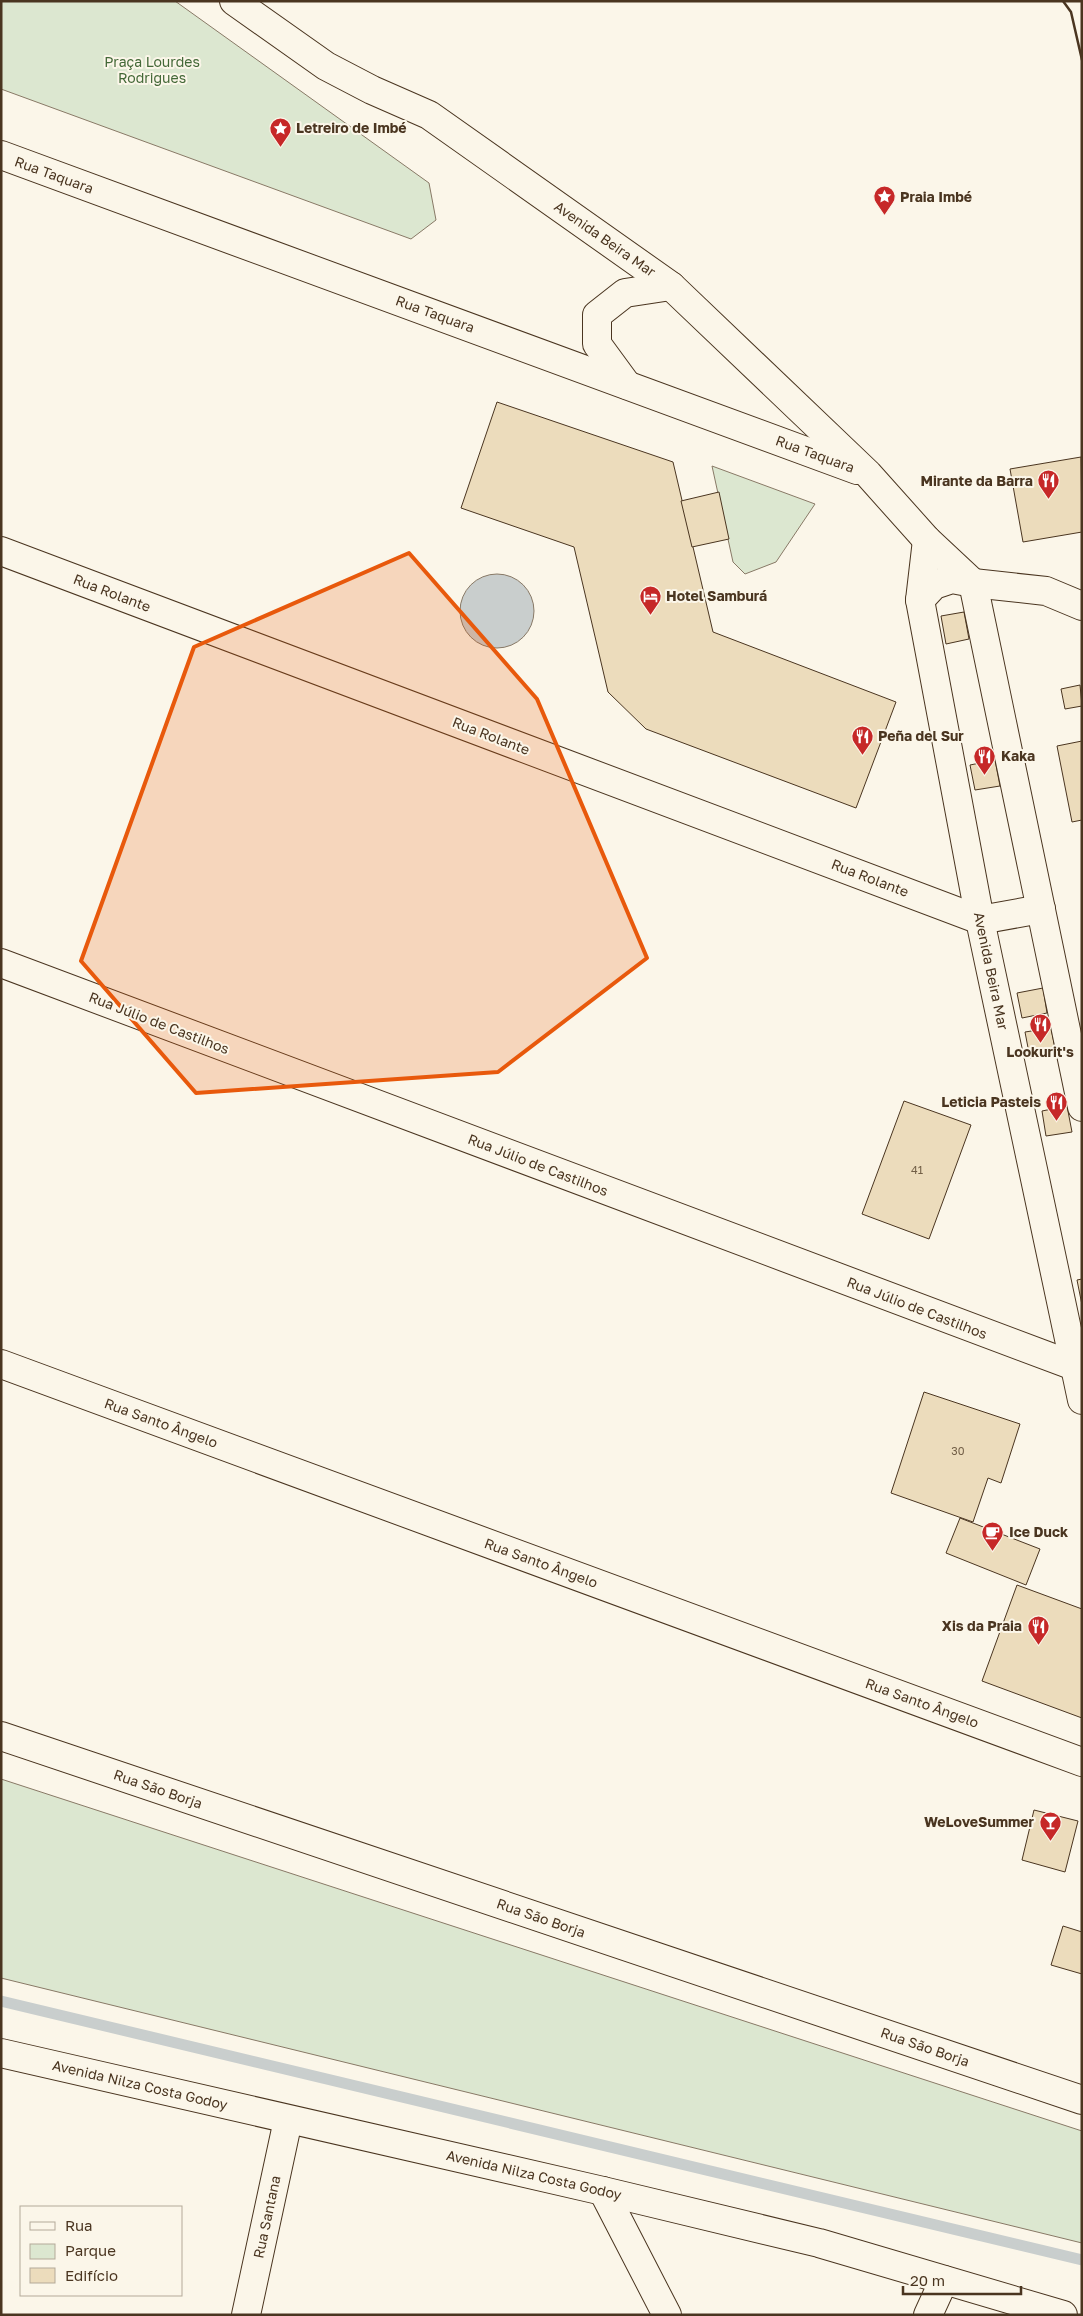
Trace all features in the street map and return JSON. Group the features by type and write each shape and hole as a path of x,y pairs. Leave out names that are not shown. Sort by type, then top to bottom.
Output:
{"street":[{"name":"Avenida Beira Mar","path":"234,1 326,66 372,90 429,115 671,286 868,474 927,540 973,584"},
{"name":"Rua Taquara","path":"1,155 868,474"},
{"path":"626,385 597,344 598,316 625,293 671,286"},
{"name":"Avenida Beira Mar","path":"927,540 920,600 980,920 1078,1368 1082,1400"},
{"name":"Rua Rolante","path":"1,551 980,920"},
{"path":"920,600 934,585 952,578 973,584 1046,591 1082,606"},
{"path":"973,584 1082,1107"},
{"path":"980,920 1041,909"},
{"name":"Rua Júlio de Castilhos","path":"1,963 1078,1368"},
{"name":"Rua Santo Ângelo","path":"1,1364 1082,1762"},
{"name":"Rua São Borja","path":"1,1736 1082,2100"},
{"name":"Avenida Nilza Costa Godoy","path":"1,2053 819,2242 1063,2315"},
{"name":"Rua Santana","path":"246,2315 288,2120"},
{"path":"604,2191 667,2315"},
{"path":"928,2315 944,2280"}],"highlighted area":[{"path":"409,553 537,699 647,958 498,1072 196,1093 81,961 194,647"}],"green space":[{"name":"Praça Lourdes Rodrigues","path":"1,1 175,1 429,183 436,220 411,239 1,89"},
{"path":"712,466 815,504 776,562 745,574 733,562"},
{"path":"1,1779 1082,2131 1082,2243 1,1978"}],"shaded area":[{"path":"497,574 518,580 528,590 534,611 528,632 518,642 497,648 476,642 466,632 460,611 466,590 476,580"}],"building":[{"name":"Hotel Samburá","path":"497,402 673,462 713,632 896,702 856,808 646,729 608,692 574,547 461,508"},
{"name":"Mirante da Barra","path":"1081,457 1082,532 1023,542 1010,469"},
{"path":"719,492 729,539 692,547 681,501"},
{"path":"964,612 969,639 946,644 941,616"},
{"path":"1080,685 1082,706 1065,709 1061,689"},
{"path":"1082,741 1082,820 1072,822 1057,746"},
{"name":"Kaka","path":"995,760 1000,786 975,790 970,765"},
{"path":"1043,988 1047,1013 1022,1018 1017,993"},
{"name":"Lookurit's","path":"1051,1028 1056,1053 1030,1058 1025,1032"},
{"path":"904,1101 971,1125 929,1239 862,1214"},
{"name":"Leticia Pasteis","path":"1067,1106 1072,1132 1046,1136 1042,1111"},
{"path":"1082,1279 1082,1305 1077,1280"},
{"path":"924,1392 1020,1424 1001,1483 988,1478 973,1522 891,1493"},
{"name":"Ice Duck","path":"960,1518 1040,1549 1026,1585 946,1553"},
{"name":"Xis da Praia","path":"1017,1585 1082,1609 1082,1718 982,1681"},
{"name":"WeLoveSummer","path":"1034,1810 1078,1821 1065,1872 1022,1860"},
{"path":"1063,1926 1082,1932 1082,1974 1051,1965"}],"waterway":[{"path":"1,2001 1082,2260"}],"wall":[{"path":"1063,1 1071,12 1082,60"}],"place":[{"name":"Letreiro de Imbé","path":"280,147"},
{"name":"Praia Imbé","path":"884,216"},
{"name":"Mirante da Barra","path":"1049,500"},
{"name":"Hotel Samburá","path":"650,615"},
{"name":"Peña del Sur","path":"862,755"},
{"name":"Kaka","path":"985,775"},
{"name":"Lookurit's","path":"1040,1043"},
{"name":"Leticia Pasteis","path":"1057,1121"},
{"name":"Ice Duck","path":"993,1551"},
{"name":"Xis da Praia","path":"1038,1645"},
{"name":"WeLoveSummer","path":"1050,1841"}]}
